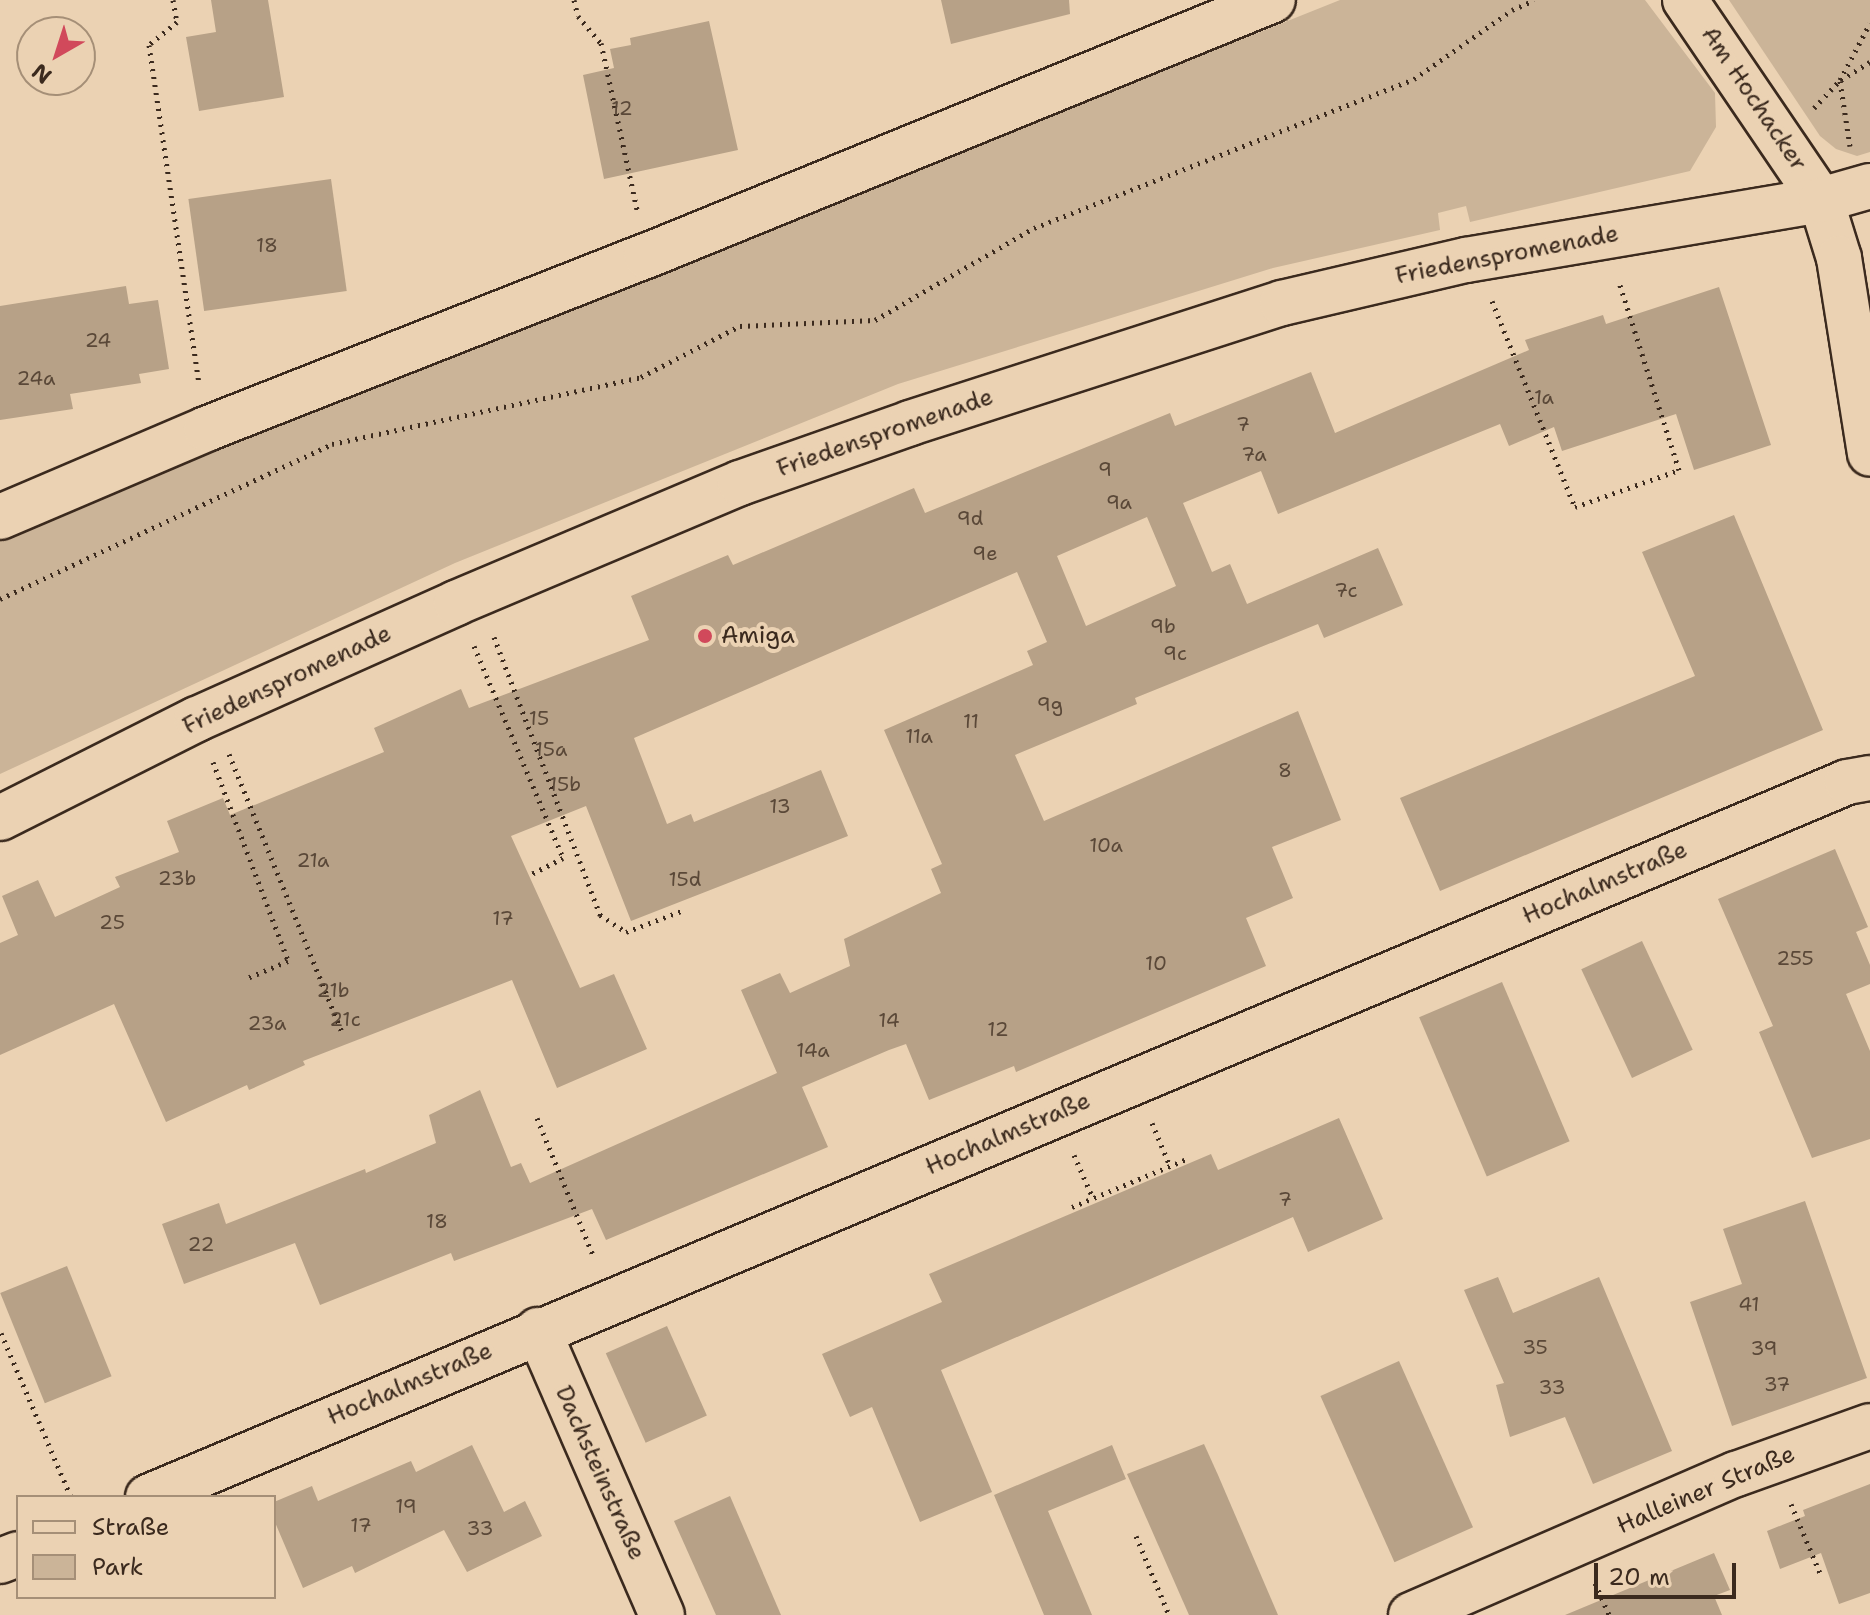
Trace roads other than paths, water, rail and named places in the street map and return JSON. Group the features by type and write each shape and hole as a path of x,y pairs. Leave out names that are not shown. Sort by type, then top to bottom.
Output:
{"street":[{"path":"0,517 206,429 646,256 1273,0"},
{"name":"Am Hochacker","path":"1685,0 1821,200 1842,272 1870,454"},
{"name":"Friedenspromenade","path":"0,818 204,716 467,598 740,483 1282,303 1466,260 1821,200 1862,174"},
{"name":"Hochalmstraße","path":"153,1495 538,1330 1832,788 1870,778"},
{"name":"Dachsteinstraße","path":"538,1330 662,1615"},
{"name":"Halleiner Straße","path":"1411,1615 1736,1474 1870,1426"}],"place":[{"name":"Amiga","path":"705,636"}]}
